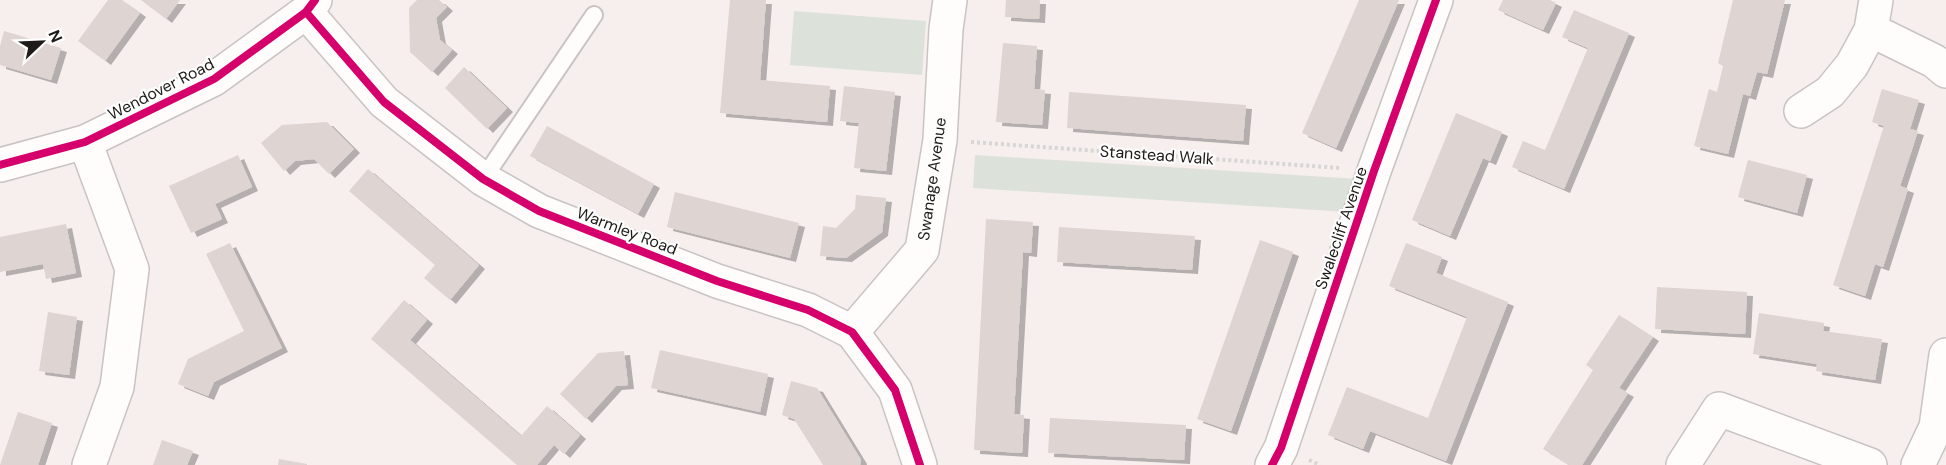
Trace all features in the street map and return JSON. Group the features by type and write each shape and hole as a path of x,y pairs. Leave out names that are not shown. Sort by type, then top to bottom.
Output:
{"street":[{"name":"Swanage Avenue","path":"852,332 922,250 940,140 946,29 950,0"},
{"name":"Swalecliff Avenue","path":"1272,465 1281,448 1374,171 1436,0"},
{"name":"Wendover Road","path":"0,165 85,142 214,79 310,6"},
{"name":"Warmley Road","path":"310,6 384,102 483,178 539,211 717,281 808,310 852,332 895,390 920,465"},
{"path":"1801,111 1830,92 1852,65 1874,15 1946,71"},
{"path":"85,142 132,269 117,387 89,465"},
{"path":"1918,465 1936,427 1946,355"},
{"path":"1683,465 1719,409 1870,465"}],"lane":[{"path":"483,178 594,15"}],"shaded area":[{"path":"794,11 926,21 922,75 790,65"},
{"path":"975,155 1359,179 1347,212 973,188"}],"building":[{"path":"108,0 122,0 140,13 105,61 78,41"},
{"path":"141,0 180,0 166,19"},
{"path":"417,0 439,0 447,7 436,18 440,40 452,50 432,72 410,52 409,8"},
{"path":"730,0 766,0 760,80 830,86 827,122 720,113"},
{"path":"1006,0 1040,0 1039,19 1005,17"},
{"path":"1359,0 1399,0 1336,148 1302,133"},
{"path":"1503,0 1550,0 1556,3 1543,30 1498,10"},
{"path":"1733,0 1785,0 1767,74 1757,72 1750,96 1743,94 1728,154 1694,146 1709,89 1717,92 1723,66 1718,63"},
{"path":"1574,10 1629,33 1564,189 1512,167 1523,141 1545,150 1588,48 1562,37"},
{"path":"4,31 61,48 51,80 0,65 0,46"},
{"path":"1003,43 1037,46 1034,89 1045,90 1042,125 996,122"},
{"path":"464,67 507,108 487,129 445,88"},
{"path":"844,86 895,92 886,171 854,168 859,123 840,121"},
{"path":"1882,89 1919,100 1910,129 1918,131 1900,186 1908,189 1883,267 1875,264 1865,296 1833,285 1884,126 1872,122"},
{"path":"1069,92 1246,105 1243,141 1067,128"},
{"path":"1456,113 1502,132 1490,161 1483,158 1450,236 1412,220"},
{"path":"327,122 354,149 329,174 314,159 295,161 284,171 261,143 282,125"},
{"path":"547,126 654,184 638,214 530,156"},
{"path":"238,155 252,187 215,204 222,219 191,233 169,186"},
{"path":"1748,160 1807,175 1797,213 1738,197"},
{"path":"368,169 479,265 450,300 424,278 435,265 349,191"},
{"path":"675,192 799,223 790,258 667,227"},
{"path":"856,195 886,198 882,232 846,258 820,256 823,226 836,228 855,209"},
{"path":"986,219 1033,222 1031,253 1023,252 1014,414 1024,415 1022,453 974,450"},
{"path":"66,224 76,273 46,279 43,264 0,272 0,237"},
{"path":"1059,227 1195,236 1192,270 1057,262"},
{"path":"1260,240 1293,252 1231,431 1197,419"},
{"path":"230,243 282,348 214,382 208,396 178,384 188,359 244,331 206,254"},
{"path":"1406,243 1442,257 1436,273 1508,302 1446,461 1370,431 1363,449 1328,435 1347,387 1428,418 1467,317 1389,286"},
{"path":"1657,287 1747,292 1745,334 1655,329"},
{"path":"404,300 427,320 410,340 521,436 547,406 580,435 564,454 554,445 537,465 517,465 371,339"},
{"path":"48,312 77,317 69,375 39,371"},
{"path":"1759,313 1824,323 1823,331 1882,339 1875,380 1816,371 1817,364 1753,354"},
{"path":"1619,315 1653,337 1619,388 1628,393 1582,465 1569,465 1543,449 1593,370 1586,365"},
{"path":"660,350 768,374 760,412 651,388"},
{"path":"624,351 628,385 616,386 586,419 560,394 598,353"},
{"path":"791,381 817,388 861,460 860,465 823,465 794,419 782,415"},
{"path":"18,412 52,423 38,465 0,465"},
{"path":"1050,418 1186,425 1184,460 1048,453"},
{"path":"162,440 193,451 187,465 153,465"},
{"path":"279,459 307,464 307,465 278,465"}],"cycle path":[{"path":"0,165 85,142 214,79 306,12 315,0"},
{"path":"1272,465 1281,448 1374,171 1436,0"},
{"path":"306,12 384,102 483,179 539,211 717,281 808,310 852,332 895,390 920,465"}]}
